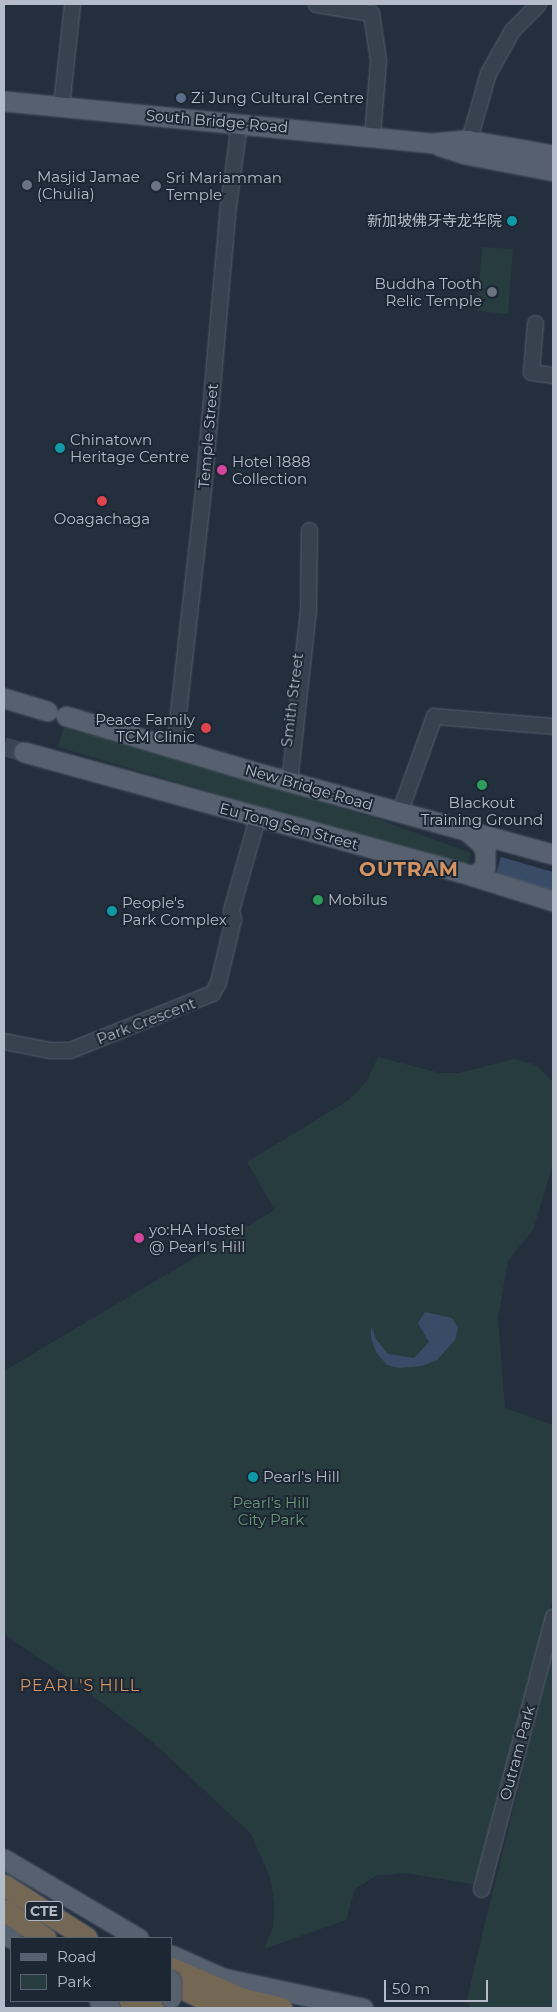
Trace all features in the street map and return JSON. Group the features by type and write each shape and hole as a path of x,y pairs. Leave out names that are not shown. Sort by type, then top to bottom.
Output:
{"highway":[{"name":"CTE","path":"4,1885 88,1937"},
{"name":"CTE","path":"4,1910 44,1937"},
{"path":"172,1968 243,1999 281,2008"},
{"path":"172,1982 224,2008"}],"main road":[{"name":"South Bridge Road","path":"4,101 553,155"},
{"name":"South Bridge Road","path":"467,147 553,171"},
{"path":"4,698 47,711"},
{"name":"New Bridge Road","path":"66,716 289,782 553,854"},
{"name":"Eu Tong Sen Street","path":"24,752 473,876 553,901"},
{"path":"468,832 482,844 485,852 485,867 473,876"},
{"path":"4,1859 125,1933"},
{"path":"172,1955 223,1978 363,2008"}],"street":[{"path":"61,106 72,4"},
{"path":"316,4 374,8 378,60 372,136"},
{"path":"467,147 481,94 498,54 512,30 538,4"},
{"name":"Temple Street","path":"174,748 203,490 228,206 239,123"},
{"path":"535,323 531,372 553,375"},
{"name":"Smith Street","path":"289,782 303,609 306,607 309,530"},
{"name":"Smith Street","path":"258,773 284,768 296,690"},
{"path":"399,813 434,716 553,726"},
{"name":"Park Crescent","path":"4,1041 50,1050 70,1050 212,993 218,982 233,919 240,913 262,819"},
{"name":"Outram Park","path":"481,1889 553,1616"}],"green space":[{"path":"482,247 513,249 508,314 477,311"},
{"path":"64,727 375,818 471,853 467,868 58,747"},
{"name":"Pearl's Hill City Park","path":"378,1057 440,1073 459,1073 514,1059 536,1065 553,1082 553,1164 533,1230 508,1261 498,1318 505,1408 553,1425 553,1598 477,1885 405,1873 376,1876 355,1889 346,1920 264,1949 273,1927 274,1904 271,1880 251,1834 155,1744 79,1685 4,1634 4,1371 275,1210 247,1162 349,1100 367,1081"},
{"path":"553,1649 553,2008 471,2008 467,2002 473,1972"}],"water":[{"path":"501,857 553,872 553,891 496,874"},
{"path":"425,1312 452,1318 458,1328 455,1340 437,1360 422,1366 399,1368 387,1365 376,1352 371,1338 371,1326 376,1339 388,1354 414,1358 429,1342 418,1323"}],"tunnel":[{"path":"4,746 24,752"}],"place":[{"name":"Zi Jung Cultural Centre","path":"181,98"},
{"name":"Masjid Jamae (Chulia)","path":"27,185"},
{"name":"Sri Mariamman Temple","path":"156,186"},
{"name":"新加坡佛牙寺龙华院","path":"512,221"},
{"name":"Buddha Tooth Relic Temple","path":"492,292"},
{"name":"Chinatown Heritage Centre","path":"60,448"},
{"name":"Hotel 1888 Collection","path":"222,470"},
{"name":"Ooagachaga","path":"102,501"},
{"name":"Peace Family TCM Clinic","path":"206,728"},
{"name":"Blackout Training Ground","path":"482,785"},
{"name":"Mobilus","path":"318,900"},
{"name":"People's Park Complex","path":"112,911"},
{"name":"yo:HA Hostel @ Pearl's Hill","path":"139,1238"},
{"name":"Pearl's Hill","path":"253,1477"}],"district":[{"name":"OUTRAM","path":"409,869"},
{"name":"PEARL'S HILL","path":"80,1686"}]}
